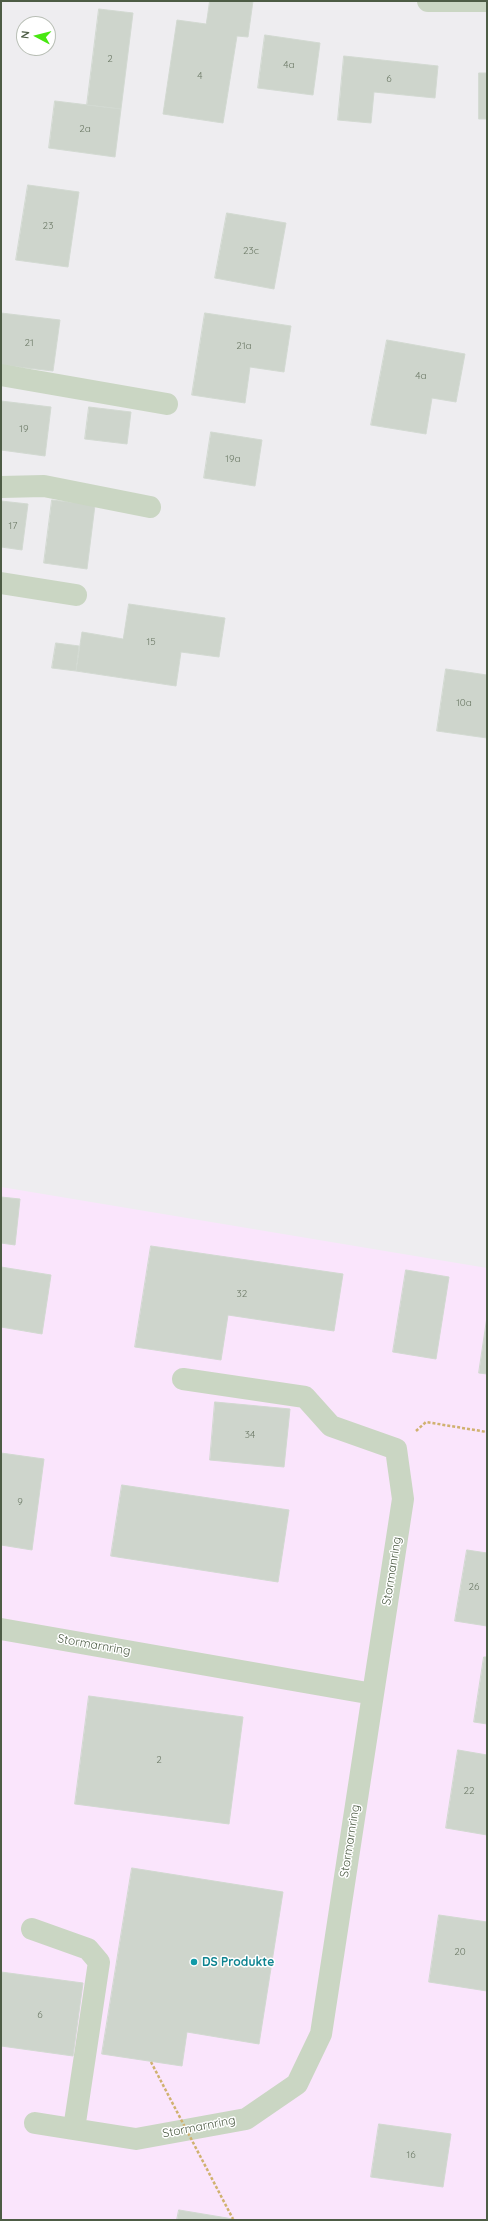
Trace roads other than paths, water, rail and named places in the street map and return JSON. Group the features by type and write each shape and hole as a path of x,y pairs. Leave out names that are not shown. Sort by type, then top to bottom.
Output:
{"street":[{"path":"428,1 487,1"},
{"path":"1,375 167,404"},
{"path":"1,487 44,486 150,507"},
{"path":"1,582 76,595"},
{"name":"Stormanring","path":"183,1379 305,1397 331,1426 396,1449 403,1499 373,1694"},
{"name":"Stormarnring","path":"1,1629 373,1694 321,2034 297,2084 246,2119 136,2139 35,2123"},
{"path":"32,1929 88,1949 99,1962 74,2129"}],"place":[{"name":"DS Produkte","path":"194,1962"}]}
